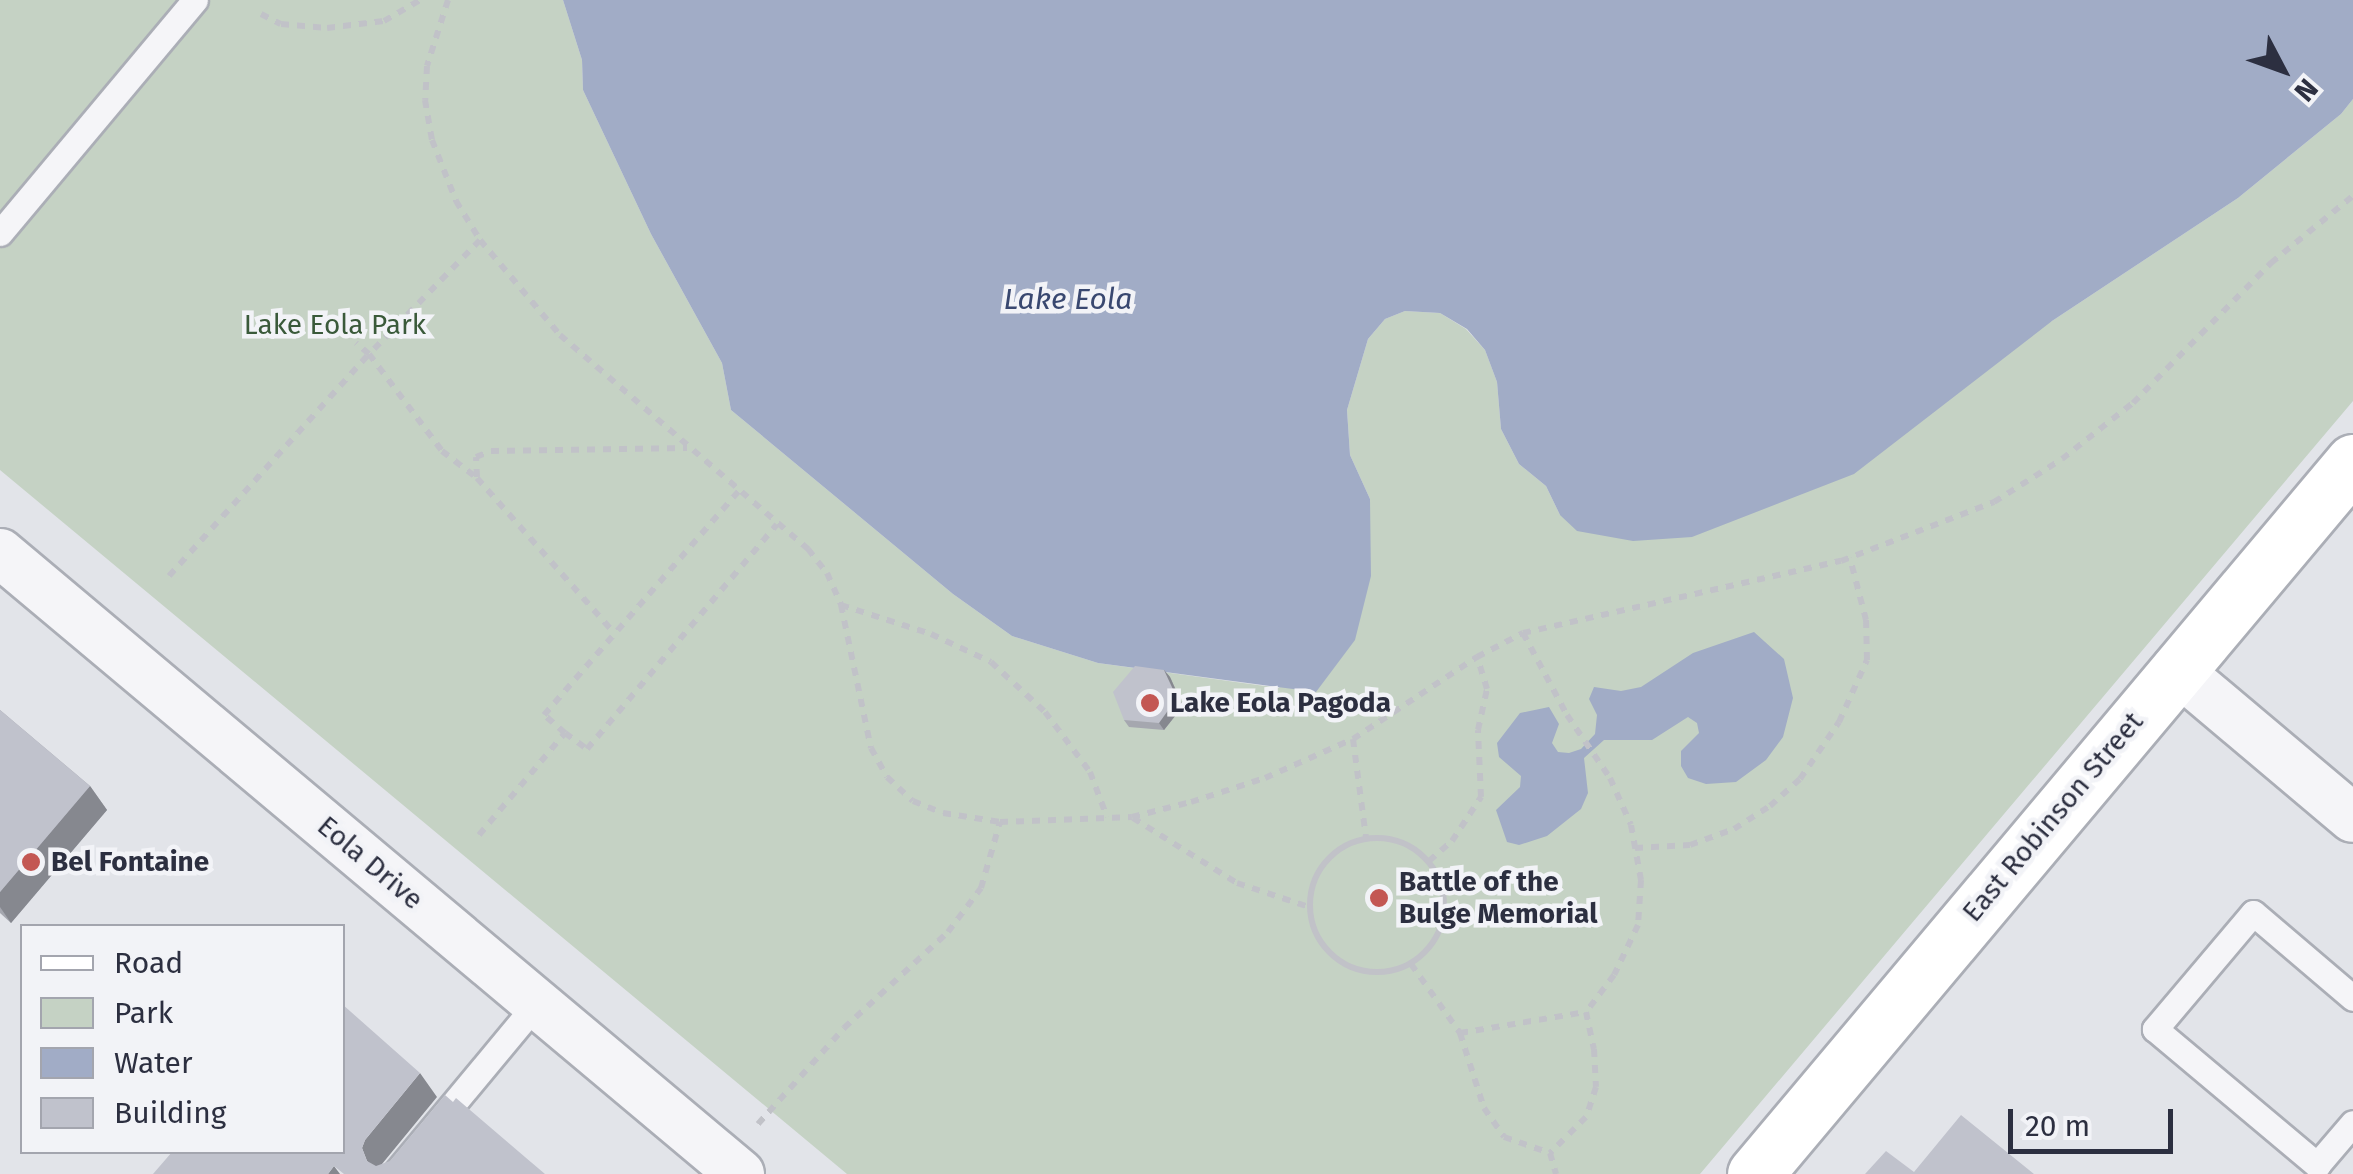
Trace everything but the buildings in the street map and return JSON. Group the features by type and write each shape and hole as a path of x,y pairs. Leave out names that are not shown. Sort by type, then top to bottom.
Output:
{"main road":[{"name":"East Robinson Street","path":"1755,1174 2353,462"}],"street":[{"name":"Eola Drive","path":"0,553 733,1168"},
{"path":"2176,669 2353,818"}],"lane":[{"path":"0,233 195,0"},
{"path":"2353,998 2252,913 2155,1029 2317,1165 2353,1123"},
{"path":"394,1174 538,1004"}],"path":[{"path":"261,14 281,24 327,28 384,21 420,0"},
{"path":"448,0 427,66 425,100 432,140 456,201 480,240 560,336 818,561 841,605 870,748 887,777 913,801 943,813 1000,822 1132,817 1265,778 1353,739 1477,657 1523,633 1850,558 1994,502 2062,459 2133,403 2272,263 2353,196"},
{"path":"169,576 369,354 480,240"},
{"path":"356,343 369,354 442,451 477,478 614,633"},
{"path":"477,478 476,458 491,450 690,448"},
{"path":"739,491 544,715 587,749 778,524"},
{"path":"1635,848 1690,844 1734,829 1770,806 1800,779 1839,722 1868,660 1866,620 1850,558"},
{"path":"841,605 931,634 991,662 1044,712 1090,772 1106,818"},
{"path":"1460,1033 1586,1012 1614,975 1638,925 1642,880 1630,825 1610,778 1523,633"},
{"path":"1430,861 1452,841 1480,797 1478,730 1486,689 1477,657"},
{"path":"479,835 566,733"},
{"path":"1353,739 1366,838"},
{"path":"1132,817 1238,883 1309,907"},
{"path":"733,1168 844,1028 948,932 981,888 1000,822"},
{"path":"1366,838 1389,838 1412,846 1430,861 1441,881 1443,916 1429,948 1411,964 1378,972 1344,964 1326,950 1314,930 1309,907 1319,870 1347,844 1366,838"},
{"path":"1411,964 1460,1033 1484,1108 1504,1137 1550,1153"},
{"path":"1550,1153 1586,1116 1596,1086 1592,1026 1586,1012"},
{"path":"1550,1153 1556,1174"}],"green space":[{"name":"Lake Eola Park","path":"0,0 563,0 582,60 583,90 651,234 722,363 731,410 953,594 1012,636 1098,663 1279,688 1370,499 1350,455 1347,410 1368,339 1385,319 1405,311 1440,313 1466,329 1485,350 1497,382 1501,429 1519,464 1546,486 1560,515 2052,321 2238,198 2341,114 2353,99 2353,401 1700,1174 847,1174 0,470"}],"water":[{"name":"Lake Eola","path":"563,0 2353,0 2353,99 2341,114 2238,198 2052,321 1854,474 1692,537 1633,541 1577,531 1560,515 1546,486 1519,464 1501,429 1497,382 1485,350 1467,329 1440,313 1405,311 1385,319 1368,339 1347,410 1350,455 1370,499 1371,576 1355,640 1316,692 1098,663 1012,636 953,594 731,410 722,363 651,234 583,90 582,60"},
{"path":"1754,632 1784,659 1793,698 1783,737 1766,760 1736,782 1706,784 1688,778 1681,766 1681,751 1699,733 1697,723 1688,717 1652,740 1604,740 1584,758 1588,793 1581,809 1547,836 1519,845 1507,842 1496,810 1520,787 1521,776 1499,757 1497,743 1520,713 1549,707 1559,724 1552,743 1558,752 1581,749 1595,734 1597,715 1589,699 1594,687 1621,691 1641,687 1693,653"}],"place":[{"name":"Lake Eola Pagoda","path":"1150,703"},
{"name":"Bel Fontaine","path":"31,862"},
{"name":"Battle of the Bulge Memorial","path":"1379,898"}]}
